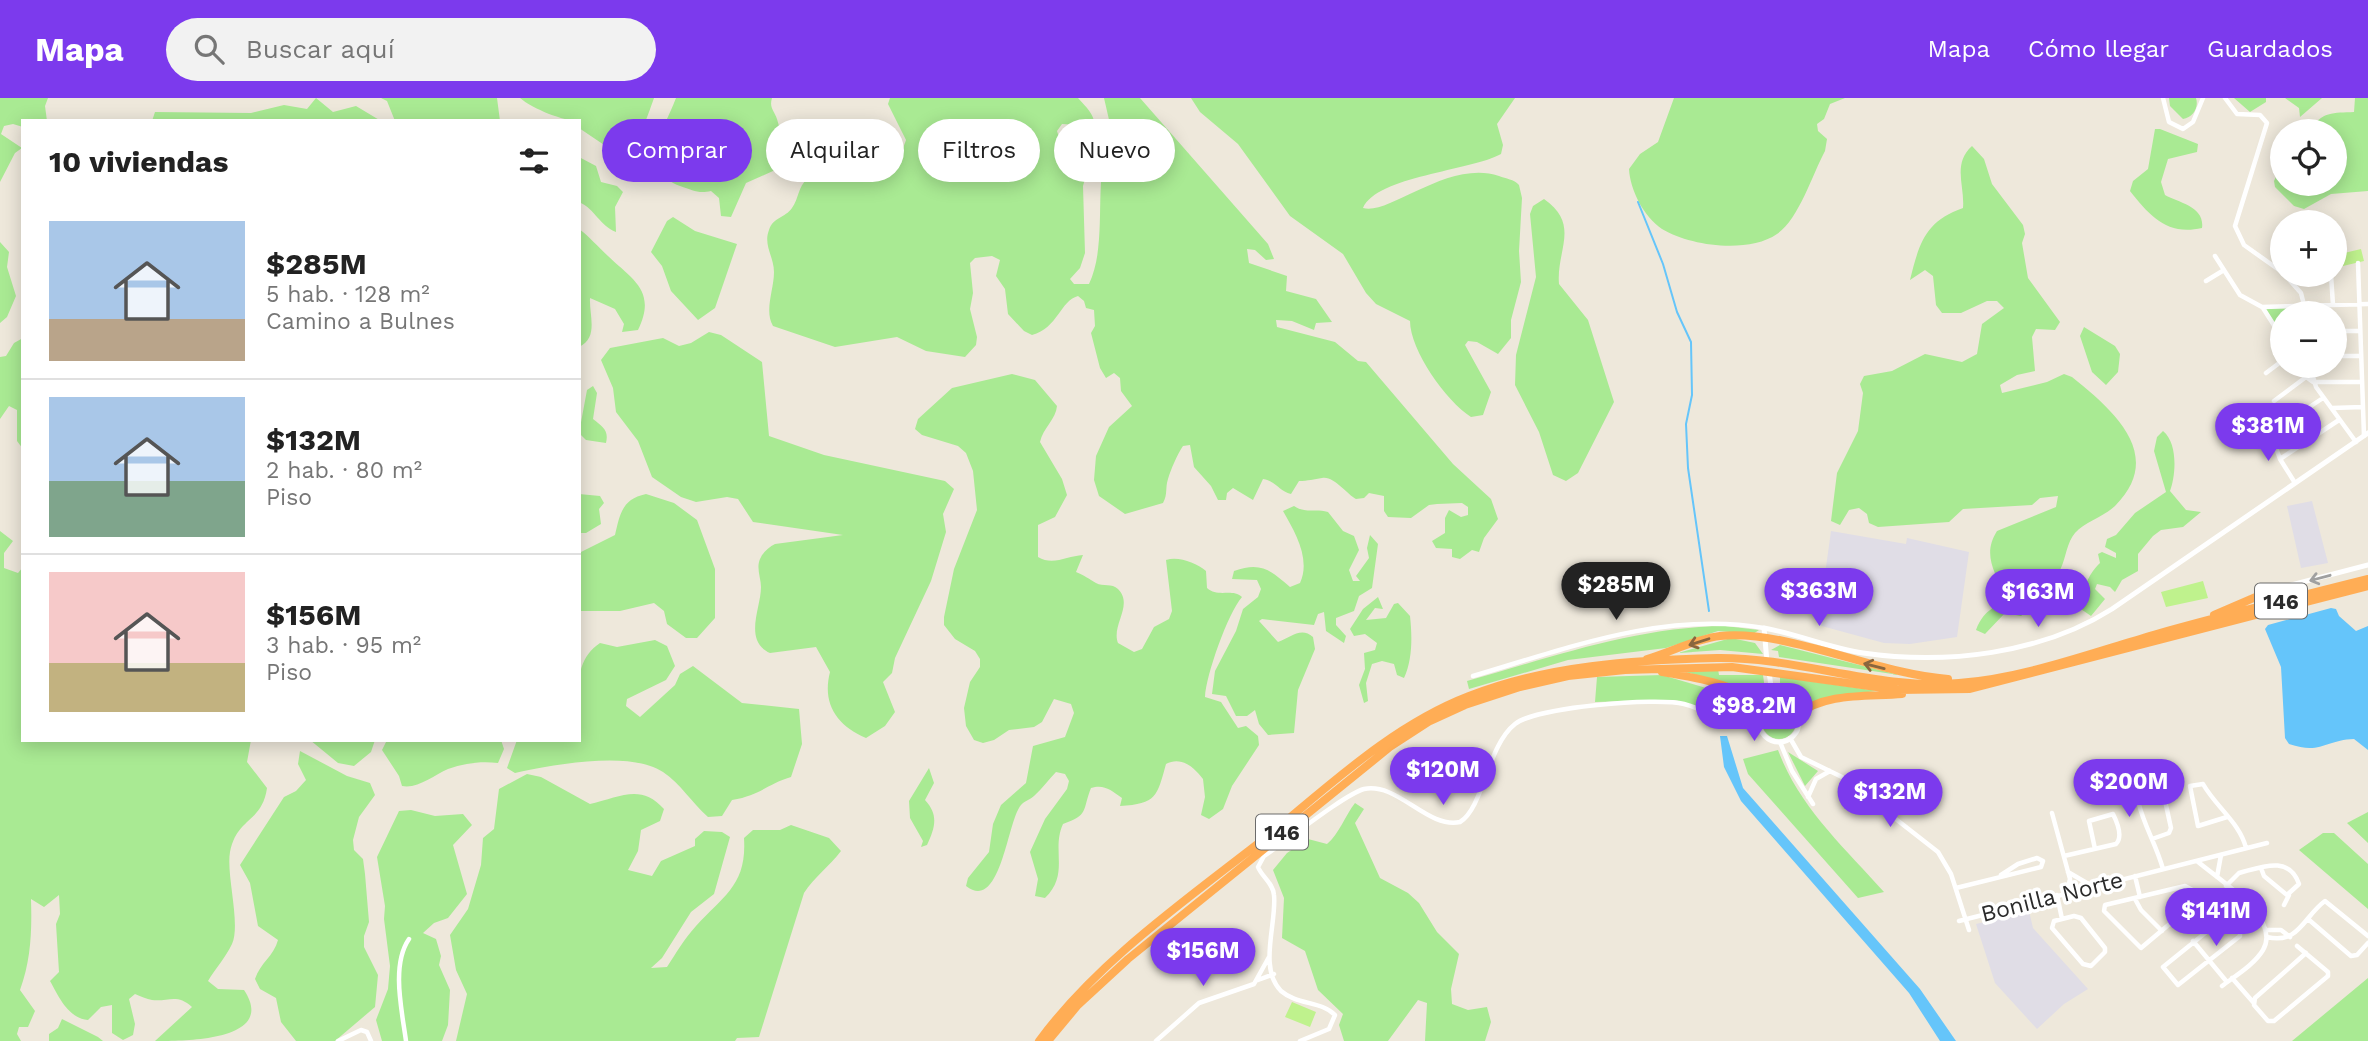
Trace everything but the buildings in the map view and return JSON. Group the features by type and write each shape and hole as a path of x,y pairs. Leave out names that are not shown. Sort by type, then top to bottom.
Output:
{"highway":[{"name":"146","path":"1038,1041 1084,989 1144,936 1405,729 1455,701 1518,679 1571,668 1636,662 1732,659 1919,684 1989,679 2368,579"},
{"name":"146","path":"1048,1041 1078,1004 1146,942 1382,753 1419,727 1465,705 1528,685 1587,674 1732,667 1929,692 1965,690 2012,681 2368,586"},
{"path":"2195,623 2272,590"},
{"path":"1636,662 1713,638 1764,639 1901,673 1949,679 1989,679"},
{"path":"1645,670 1716,684 1745,695 1763,711"},
{"path":"1797,715 1831,699 1929,692"}],"street":[{"path":"2163,98 2169,122 2183,129 2192,125 2203,98"},
{"path":"2225,98 2237,114 2260,115 2267,123 2235,226 2244,245 2270,264"},
{"path":"2215,256 2240,295 2262,307 2270,319"},
{"path":"1474,676 1646,629 1706,623 1764,628 1837,648 1881,654 1937,655 2020,647 2085,626 2366,435 2358,263"},
{"path":"2206,281 2224,270"},
{"path":"2347,304 2368,304"},
{"path":"2262,307 2270,307"},
{"path":"2347,331 2360,331"},
{"path":"2347,356 2361,356"},
{"path":"2266,373 2270,370"},
{"path":"2274,401 2305,378"},
{"path":"2307,378 2313,382 2362,382"},
{"path":"2312,378 2323,398 2356,442"},
{"path":"2272,432 2323,398"},
{"path":"2331,408 2363,407"},
{"path":"2280,459 2339,420"},
{"path":"2267,426 2272,432 2280,459 2295,482"},
{"path":"2272,590 2368,565"},
{"path":"1764,628 1773,703"},
{"path":"1773,703 1788,704 1797,715 1797,728 1790,738 1780,741 1769,739 1760,727 1763,711 1773,703"},
{"path":"1258,981 1270,953 1274,934 1274,895 1271,885 1259,870 1264,856 1364,789 1383,791 1447,822 1460,822 1469,813 1498,746 1514,725 1543,711 1614,705 1683,704 1727,725 1760,727"},
{"path":"1790,738 1801,757 1830,771 1934,848 1946,864 1969,929"},
{"path":"1780,741 1792,771 1813,804"},
{"path":"1808,797 1816,779 1830,771"},
{"path":"2227,817 2203,827 2198,825 2190,786 2203,784 2241,831 2246,848"},
{"path":"2152,839 2169,833 2171,828 2165,796 2159,792 2138,799 2147,832 2163,869"},
{"path":"2052,813 2068,872 2070,883 2067,893"},
{"path":"2064,856 2095,849 2119,842 2113,814 2090,820 2095,849"},
{"name":"Bonilla Norte","path":"1959,920 2267,843"},
{"path":"2217,878 2221,855"},
{"path":"1956,888 2041,867 2043,861 2037,858 2018,864 2001,876"},
{"path":"2197,861 2260,915 2267,930 2260,955 2222,986"},
{"path":"2226,886 2237,874 2279,864 2298,879 2299,884 2284,905"},
{"path":"2260,868 2264,876 2289,895"},
{"path":"2068,872 2093,886"},
{"path":"2135,876 2141,910 2162,931"},
{"path":"2185,886 2198,893 2197,901 2162,931 2139,948 2104,911 2105,905 2185,886"},
{"path":"2057,895 2062,919"},
{"path":"2267,937 2281,940 2290,937 2327,901 2368,936"},
{"path":"2079,917 2105,948 2092,965 2083,964 2052,928 2053,922 2062,919 2079,917"},
{"path":"2222,918 2242,933 2210,962 2182,985 2163,970 2222,918"},
{"path":"2308,919 2351,956 2357,955 2368,943"},
{"path":"2267,930 2281,930 2290,937"},
{"path":"406,1041 400,1010 399,964 402,950 409,939"},
{"path":"2193,941 2227,982"},
{"path":"2232,978 2267,1020 2274,1021 2327,977 2328,972 2297,946"},
{"path":"1270,953 1273,974 1279,988 1291,998 1335,1015 1329,1029 1300,1041"},
{"path":"2254,1003 2256,997 2306,953"},
{"path":"1156,1041 1199,1003 1244,989 1273,974"},
{"path":"338,1041 361,1030 367,1032 371,1041"}],"shaded area":[{"path":"2312,501 2328,563 2301,568 2287,506"},
{"path":"1831,531 1906,544 1907,538 1969,552 1957,637 1910,644 1884,643 1818,625"},
{"path":"2029,911 2033,928 2088,989 2064,1004 2037,1029 1995,983 1976,924"}],"green space":[{"path":"0,98 48,98 45,106 47,119 21,119 21,126 13,124 4,126 1,134 21,149 15,153 0,182"},
{"path":"316,98 333,112 356,106 378,119 153,119 155,112 251,113 284,105 307,109"},
{"path":"381,98 497,98 500,119 394,119 387,101"},
{"path":"520,98 654,98 646,119 602,119 602,144 581,129 581,119 565,119 548,114"},
{"path":"676,98 772,98 771,107 777,119 766,119 766,174 752,180 752,119 667,119"},
{"path":"890,98 1078,98 1093,119 1054,119 1054,182 1084,182 1085,253 1080,268 1070,279 1074,284 1089,284 1095,266 1100,227 1101,182 1175,182 1175,138 1268,244 1274,259 1266,260 1255,250 1247,249 1249,263 1287,276 1286,291 1316,299 1332,322 1316,323 1314,330 1292,321 1276,320 1277,327 1335,342 1358,361 1366,362 1453,464 1491,499 1498,519 1484,538 1479,552 1472,550 1460,559 1452,557 1452,549 1436,548 1432,541 1445,533 1445,518 1449,510 1461,517 1468,515 1468,507 1462,503 1429,505 1411,518 1388,517 1384,511 1384,496 1369,493 1364,498 1356,499 1326,478 1299,481 1291,494 1263,479 1253,500 1233,488 1227,493 1226,500 1218,500 1211,486 1194,467 1190,445 1183,446 1174,462 1163,503 1125,514 1099,496 1094,480 1096,456 1109,427 1132,406 1121,391 1120,378 1114,373 1106,378 1100,368 1091,333 1095,326 1094,310 1086,308 1084,301 1078,296 1067,303 1041,332 1032,335 1024,331 1008,314 1005,289 996,276 1000,260 992,256 975,258 970,263 973,293 970,309 977,337 976,345 965,357 926,351 897,337 835,347 773,326 769,307 774,267 767,235 776,220 792,208 805,182 904,182 904,119 896,119 888,104"},
{"path":"1104,98 1140,98 1158,119 1109,119"},
{"path":"1191,98 1515,98 1497,124 1503,145 1501,154 1386,188 1372,197 1363,208 1388,204 1460,175 1480,173 1499,176 1519,185 1522,198 1519,251 1521,282 1511,320 1511,338 1498,354 1477,342 1468,341 1465,345 1491,392 1483,415 1471,417 1451,399 1423,360 1416,346 1410,321 1376,304 1366,293 1343,254 1290,216 1238,144 1200,112"},
{"path":"1674,98 1845,98 1830,104 1824,119 1817,124 1818,131 1827,139 1825,151 1792,218 1777,234 1765,240 1735,246 1688,240 1662,229 1649,218 1635,194 1629,169 1640,154 1658,142"},
{"path":"2169,98 2196,98 2196,109 2183,119 2170,106"},
{"path":"2234,98 2266,98 2266,102 2250,112"},
{"path":"2285,98 2322,98 2300,117 2299,108"},
{"path":"2355,98 2368,98 2368,191 2347,193 2347,119 2320,119 2334,113 2354,112"},
{"path":"2155,129 2198,144 2197,152 2168,159 2161,182 2165,195 2196,210 2202,221 2202,228 2179,229 2160,222 2130,191 2133,181 2148,169"},
{"path":"1972,146 1984,159 1992,184 2023,225 2025,234 2022,243 2028,278 2060,322 2055,330 2036,329 2032,337 2035,371 2017,375 2000,385 2002,393 2047,382 2064,374 2072,377 2117,419 2135,451 2136,469 2129,487 2115,506 2075,533 2059,572 2036,595 2026,611 2021,616 2005,613 1985,634 1976,630 1987,612 2004,595 1990,555 1997,531 2056,507 2058,496 2040,498 2032,505 1963,509 1949,522 1878,527 1869,523 1867,514 1859,508 1849,510 1840,525 1831,521 1837,473 1858,431 1863,393 1860,384 1864,376 1892,371 1925,354 1962,362 1977,354 1982,324 2004,308 1997,301 1987,301 1961,313 1942,313 1936,305 1933,276 1925,270 1910,280 1926,235 1940,220 1963,208 1962,160"},
{"path":"581,158 596,166 601,182 617,186 623,192 615,207 616,232 581,203"},
{"path":"672,182 748,182 731,217 721,216 719,198 711,191 699,192"},
{"path":"2284,196 2327,196 2304,209 2294,206"},
{"path":"1544,199 1562,218 1564,228 1559,284 1588,320 1614,402 1578,473 1566,481 1553,475 1539,432 1515,385 1516,355 1536,277 1530,214 1533,206"},
{"path":"673,217 695,231 737,244 715,308 698,320 671,291 662,266 651,252 667,221"},
{"path":"581,230 633,280 639,287 645,305 638,330 622,332 624,324 615,309 590,298 592,326 585,343 581,346"},
{"path":"0,242 9,252 7,267 16,296 7,317 0,323"},
{"path":"2361,249 2364,261 2347,265 2347,252"},
{"path":"2084,327 2115,346 2120,354 2118,372 2106,385 2092,372 2080,336"},
{"path":"709,332 721,335 762,362 769,436 824,455 945,481 954,489 943,514 946,532 931,581 895,658 892,673 883,682 895,712 885,726 866,738 847,727 834,712 828,694 830,672 816,647 770,653 757,641 755,632 761,587 758,566 764,552 775,544 843,535 753,522 738,499 727,497 696,502 681,497 652,477 638,441 616,412 613,388 601,360 610,348 663,338 679,346 691,343"},
{"path":"21,339 21,446 17,441 17,410 9,406 0,419 0,357 6,356 14,343"},
{"path":"1012,374 1035,380 1057,406 1040,442 1062,479 1067,495 1055,517 1038,525 1038,557 1055,561 1083,555 1076,572 1099,584 1118,589 1124,602 1117,629 1118,643 1134,652 1142,649 1154,627 1169,619 1172,611 1166,560 1182,560 1197,565 1206,571 1207,588 1211,591 1234,593 1242,597 1230,616 1219,645 1209,674 1205,697 1221,702 1238,728 1246,726 1258,736 1259,745 1232,786 1223,809 1209,819 1201,815 1205,797 1203,779 1196,770 1182,762 1166,764 1154,796 1142,803 1120,806 1122,798 1111,790 1104,787 1091,788 1081,815 1063,824 1057,880 1045,898 1035,896 1038,879 1030,852 1045,819 1067,789 1069,781 1065,774 1056,772 1037,793 1021,805 1001,862 987,887 978,891 966,886 968,878 989,852 993,824 1001,805 1026,783 1033,746 1065,737 1074,713 1071,704 1054,699 1042,722 1034,727 1009,730 994,740 983,743 974,740 966,726 964,708 970,682 980,667 980,659 975,651 955,639 944,625 944,617 954,569 977,510 973,471 966,453 958,446 922,435 915,429 918,419 952,388"},
{"path":"593,386 597,393 593,419 606,432 606,443 586,440 581,435 587,390"},
{"path":"2163,431 2168,436 2173,451 2174,477 2170,491 2186,510 2201,512 2183,527 2161,530 2153,536 2138,554 2138,571 2122,580 2115,592 2110,587 2097,584 2095,589 2105,599 2091,616 2068,600 2084,587 2100,563 2098,554 2102,552 2116,558 2116,553 2105,547 2107,539 2116,535 2135,513 2166,492 2154,451 2157,437"},
{"path":"581,494 600,496 604,503 599,509 601,524 581,533"},
{"path":"646,494 674,503 697,520 715,569 715,618 697,638 686,638 667,624 664,611 654,603 620,611 581,611 581,552 615,535 623,508 638,496"},
{"path":"1294,506 1303,510 1328,512 1343,531 1354,536 1359,550 1349,570 1353,581 1360,581 1356,576 1369,558 1367,548 1370,535 1378,544 1372,588 1359,596 1354,611 1336,618 1336,625 1346,636 1344,643 1326,631 1324,612 1318,614 1314,625 1262,619 1259,621 1278,642 1296,634 1309,634 1313,637 1315,649 1298,690 1294,733 1268,735 1259,724 1255,710 1247,716 1236,716 1226,696 1212,694 1215,671 1236,631 1243,609 1258,597 1261,589 1257,580 1232,579 1234,571 1259,567 1271,572 1290,587 1300,583 1303,555 1283,511"},
{"path":"0,531 13,541 4,553 4,568 18,573 21,569 21,742 251,742 247,762 267,788 260,808 233,841 229,862 234,935 230,949 208,981 218,989 244,990 251,1007 249,1019 239,1029 205,1038 155,1041 192,1007 182,1000 152,1000 135,994 129,999 135,1024 133,1035 123,1040 112,1033 112,1005 101,1007 88,1020 75,1015 65,1006 50,981 59,972 56,924 60,914 59,895 44,907 31,899 30,945 20,990 35,1011 28,1027 19,1027 17,1034 21,1041 0,1041"},
{"path":"2203,581 2208,598 2166,607 2161,592"},
{"path":"1378,597 1383,609 1375,608 1366,620 1386,618 1394,604 1398,603 1410,616 1410,655 1404,678 1397,675 1394,664 1382,661 1372,664 1366,683 1368,701 1364,703 1359,685 1365,669 1364,653 1375,650 1377,643 1365,634 1354,636 1350,629 1363,609"},
{"path":"1725,626 1759,630 1753,634 1718,631 1666,648 1568,660 1469,689 1467,681 1626,638"},
{"path":"1731,638 1755,643 1763,654 1720,650 1678,653"},
{"path":"655,640 667,646 675,666 666,680 627,699 626,706 640,717 675,685 680,674 693,666 742,703 799,709 802,744 791,777 732,800 722,816 708,817 669,777 649,765 590,761 515,773 507,768 516,742 581,742 581,671 584,662 600,643 617,647"},
{"path":"1780,645 1899,675 1779,657 1778,651 1771,650"},
{"path":"1718,669 1719,675 1763,675 1766,697 1764,699 1739,686 1685,672"},
{"path":"1662,675 1747,700 1754,710 1755,719 1736,724 1725,722 1674,700 1595,702 1597,677"},
{"path":"1780,677 1878,691 1828,698 1801,709 1778,698 1774,684 1780,684"},
{"path":"1779,705 1791,710 1796,722 1791,734 1779,739 1767,734 1762,722 1767,710"},
{"path":"312,742 374,742 371,752 354,766 338,763"},
{"path":"386,742 502,742 504,749 498,763 461,765 420,784 408,786 402,786 399,776 382,750"},
{"path":"1778,750 1787,771 1810,808 1884,892 1858,898 1748,774 1743,759"},
{"path":"300,751 347,776 370,783 375,795 359,817 353,840 354,850 363,859 365,874 369,922 364,936 364,947 378,975 375,1007 335,1041 296,1041 281,1022 276,998 260,989 255,979 278,940 258,926 250,883 240,865 284,797 296,791 306,780 298,764"},
{"path":"1788,752 1818,771 1805,786"},
{"path":"929,768 934,783 925,800 932,811 934,822 927,845 921,847 923,841 910,818 909,801"},
{"path":"527,774 541,777 590,804 638,794 647,796 664,809 660,821 641,830 638,851 628,870 652,876 661,861 695,846 695,839 704,831 722,832 730,837 714,894 691,912 662,958 651,968 667,967 692,931 732,888 742,867 744,838 753,830 780,830 791,825 829,838 841,851 804,893 759,1037 737,1038 735,1041 456,1041 467,994 456,970 450,935 468,909 481,865 483,838 494,829 499,789"},
{"path":"1355,803 1364,809 1355,823 1380,878 1408,893 1419,903 1437,932 1459,954 1451,989 1452,1004 1468,1010 1487,1007 1491,1022 1485,1041 1425,1041 1427,1003 1418,1000 1388,1041 1344,1041 1339,1025 1343,1014 1318,990 1305,951 1282,938 1284,898 1273,870 1287,853 1308,839 1327,844"},
{"path":"411,810 435,816 463,814 472,825 453,845 467,894 448,918 434,923 423,933 436,939 441,956 439,965 450,990 448,1025 442,1041 382,1041 376,1020 388,989 390,966 385,906 377,857 399,811"},
{"path":"2368,812 2368,843 2347,823"},
{"path":"2323,833 2334,833 2368,864 2368,909 2299,850"},
{"path":"2368,978 2368,1041 2292,1041"},
{"path":"1292,1002 1316,1012 1310,1027 1285,1017"},
{"path":"62,1019 103,1041 49,1041 49,1034 58,1028"}],"water":[{"path":"2331,608 2336,609 2339,616 2356,631 2368,626 2368,750 2354,739 2309,748 2289,744 2285,738 2281,667 2265,629 2268,625"},
{"path":"1720,736 1727,736 1743,788 1920,989 1956,1041 1940,1041 1909,993 1741,801 1724,767"}],"waterway":[{"path":"1638,202 1663,264 1677,312 1691,342 1692,395 1686,424 1688,468 1709,611"}]}
